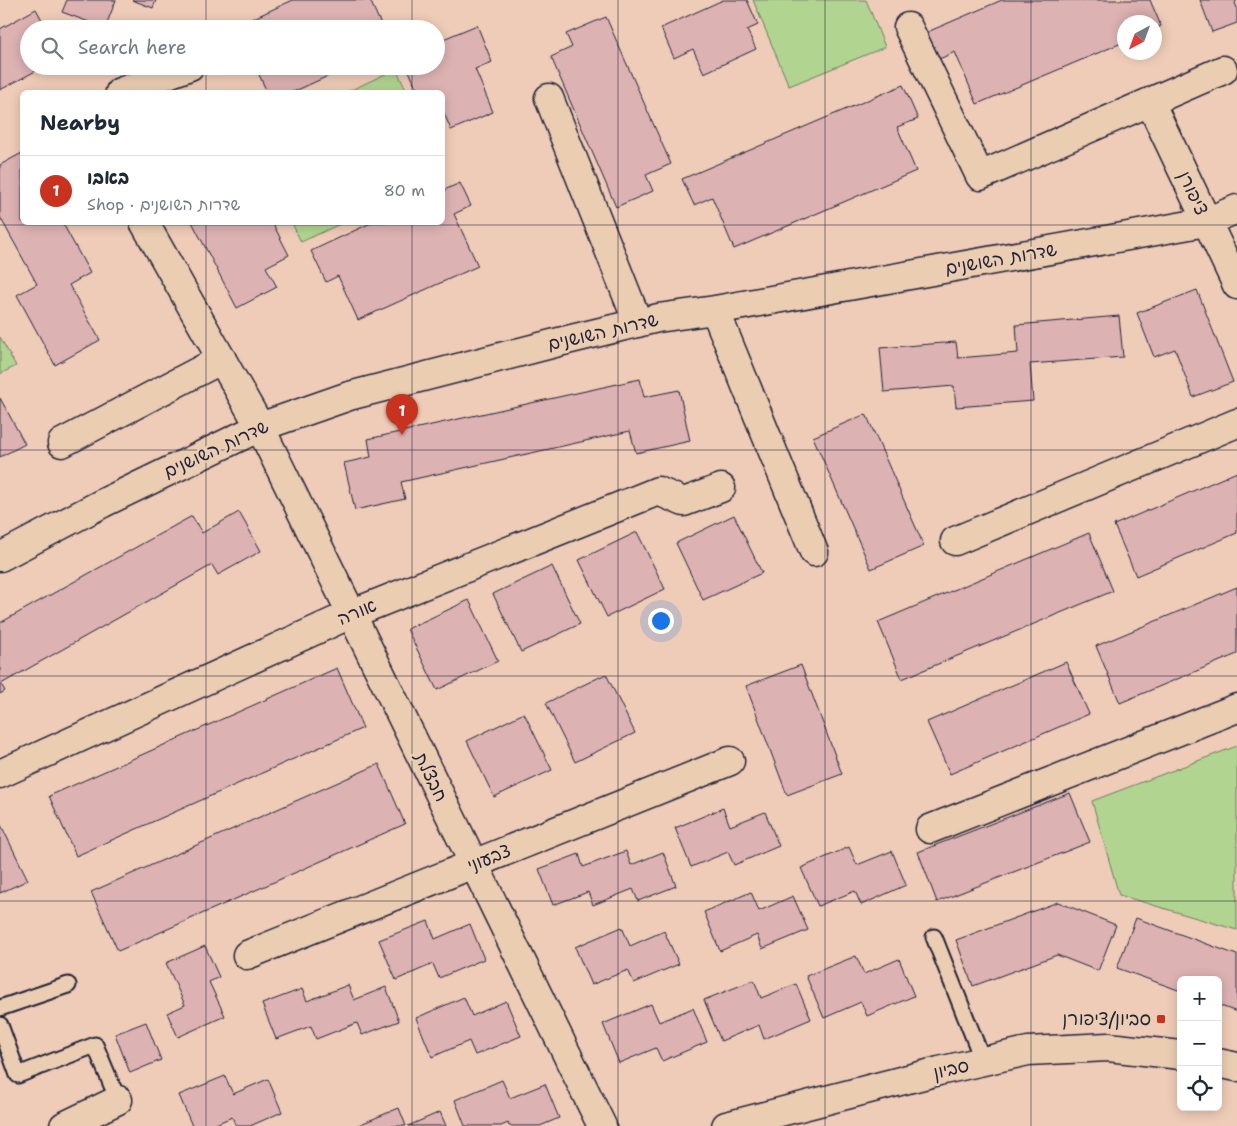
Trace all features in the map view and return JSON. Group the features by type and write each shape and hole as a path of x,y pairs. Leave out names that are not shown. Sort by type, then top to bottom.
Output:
{"street":[{"path":"908,27 980,176 1222,70"},
{"path":"125,90 166,75"},
{"path":"549,98 638,323"},
{"name":"ציפורן","path":"1150,102 1237,285"},
{"name":"שדרות השושנים","path":"0,558 103,503 260,427 349,396 658,318 715,310 1206,222 1237,208"},
{"name":"חבצלת","path":"146,225 260,427 602,1126"},
{"path":"715,310 814,552"},
{"path":"62,443 222,359"},
{"path":"955,541 1237,423"},
{"name":"אורה","path":"0,774 352,614 658,491 684,502 721,488"},
{"path":"930,829 1237,708"},
{"name":"צבעוני","path":"247,955 730,761"},
{"name":"סביון","path":"726,1126 939,1071 1028,1051 1108,1047 1177,1055"},
{"path":"1222,1064 1237,1067"},
{"path":"64,1126 118,1100"}],"lane":[{"path":"934,937 983,1061"},
{"path":"0,1008 68,985"},
{"path":"0,1025 18,1075 95,1045 118,1100"}],"green space":[{"path":"753,0 866,0 885,47 789,86"},
{"path":"383,75 399,75 406,90 351,90"},
{"path":"293,225 338,225 301,242"},
{"path":"0,337 16,366 0,374"},
{"path":"1237,746 1237,930 1119,895 1092,801"}],"building":[{"path":"67,0 116,0 108,20 84,20 62,12"},
{"path":"132,0 156,0 153,8"},
{"path":"293,0 370,0 379,20 250,20"},
{"path":"723,0 747,0 758,25 747,30 756,49 704,73 693,49 674,58 661,28"},
{"path":"1002,0 1150,0 1156,15 1117,15 1117,45 977,104 955,52 937,60 925,33"},
{"path":"1200,0 1237,0 1235,3 1237,23 1212,32"},
{"path":"36,9 42,20 20,20 20,75 28,75 0,90 0,29"},
{"path":"606,17 671,164 646,175 653,191 616,207 551,57 572,47 566,34"},
{"path":"477,25 492,62 475,69 493,112 451,130 445,115 445,90 417,90 411,75 445,75 445,38"},
{"path":"259,75 330,75 297,90 266,90"},
{"path":"903,85 918,119 897,127 916,171 734,249 712,197 694,205 682,179"},
{"path":"20,154 20,225 64,225 90,273 69,285 100,340 55,365 17,295 37,284 0,217 0,165"},
{"path":"460,183 471,206 454,214 478,266 358,320 338,276 326,282 311,251 367,225 445,225 445,190"},
{"path":"194,225 274,225 289,255 266,267 277,287 237,308"},
{"path":"1197,290 1233,382 1193,397 1175,349 1154,357 1137,313"},
{"path":"1119,316 1123,357 1030,364 1033,401 956,407 954,386 884,392 880,348 956,342 958,358 1018,353 1016,325"},
{"path":"640,379 644,397 679,390 690,441 636,453 630,431 401,482 405,499 355,510 344,463 371,457 368,439"},
{"path":"0,398 25,444 0,457"},
{"path":"866,414 924,546 871,569 813,437"},
{"path":"1237,472 1237,533 1136,576 1114,525"},
{"path":"239,512 261,551 218,575 212,565 1,684 5,691 0,694 0,623 192,516 202,533"},
{"path":"734,515 762,573 703,600 676,543"},
{"path":"637,532 665,589 607,617 579,560"},
{"path":"1089,533 1113,591 902,679 878,622"},
{"path":"552,566 580,624 521,652 493,594"},
{"path":"1237,587 1237,654 1120,703 1096,646"},
{"path":"469,600 498,661 437,690 407,629"},
{"path":"1066,662 1089,714 950,774 927,722"},
{"path":"801,665 842,774 787,795 746,686"},
{"path":"337,668 363,728 76,856 49,796"},
{"path":"606,674 635,733 575,762 546,703"},
{"path":"524,713 552,770 494,797 467,741"},
{"path":"379,764 405,824 118,951 91,892"},
{"path":"1070,793 1090,842 937,902 918,852"},
{"path":"723,808 730,826 765,812 779,846 734,865 728,852 691,867 675,828"},
{"path":"0,825 28,880 0,893"},
{"path":"849,847 857,865 892,851 906,885 861,905 855,891 818,906 801,868"},
{"path":"626,851 631,865 663,852 676,886 638,901 633,889 593,905 588,892 553,905 539,869 579,854 583,867"},
{"path":"751,892 759,911 793,896 808,930 762,949 757,935 720,951 704,912"},
{"path":"1058,902 1116,925 1098,971 1057,955 973,986 956,940"},
{"path":"1136,918 1237,955 1237,1012 1222,1006 1222,976 1177,976 1177,990 1117,968"},
{"path":"428,921 435,939 470,924 484,959 439,978 433,964 396,980 379,940"},
{"path":"622,927 630,946 664,931 679,964 634,983 628,970 591,985 575,947"},
{"path":"205,946 219,977 209,982 225,1016 178,1037 167,1013 185,1005 166,963"},
{"path":"856,956 864,974 899,959 914,996 867,1016 861,1002 824,1018 806,976"},
{"path":"754,980 761,998 796,984 811,1019 764,1039 759,1025 721,1041 704,1000"},
{"path":"348,985 354,1000 386,987 399,1021 362,1035 357,1023 316,1039 311,1026 276,1039 262,1004 302,989 307,1001"},
{"path":"464,997 472,1016 506,1001 521,1036 475,1055 469,1041 432,1057 416,1018"},
{"path":"651,1004 659,1022 693,1008 707,1042 662,1061 656,1048 619,1063 603,1024"},
{"path":"146,1022 161,1060 130,1073 115,1034"},
{"path":"225,1076 233,1094 268,1079 282,1112 250,1126 236,1126 232,1117 211,1126 192,1126 179,1095"},
{"path":"502,1080 510,1098 545,1084 559,1118 540,1126 509,1126 508,1123 501,1126 465,1126 455,1100"},
{"path":"399,1108 406,1126 356,1126"},
{"path":"440,1112 446,1126 408,1126"}],"place":[{"name":"באבו","path":"402,435"},
{"name":"סביון/ציפורן","path":"1161,1019"}]}
